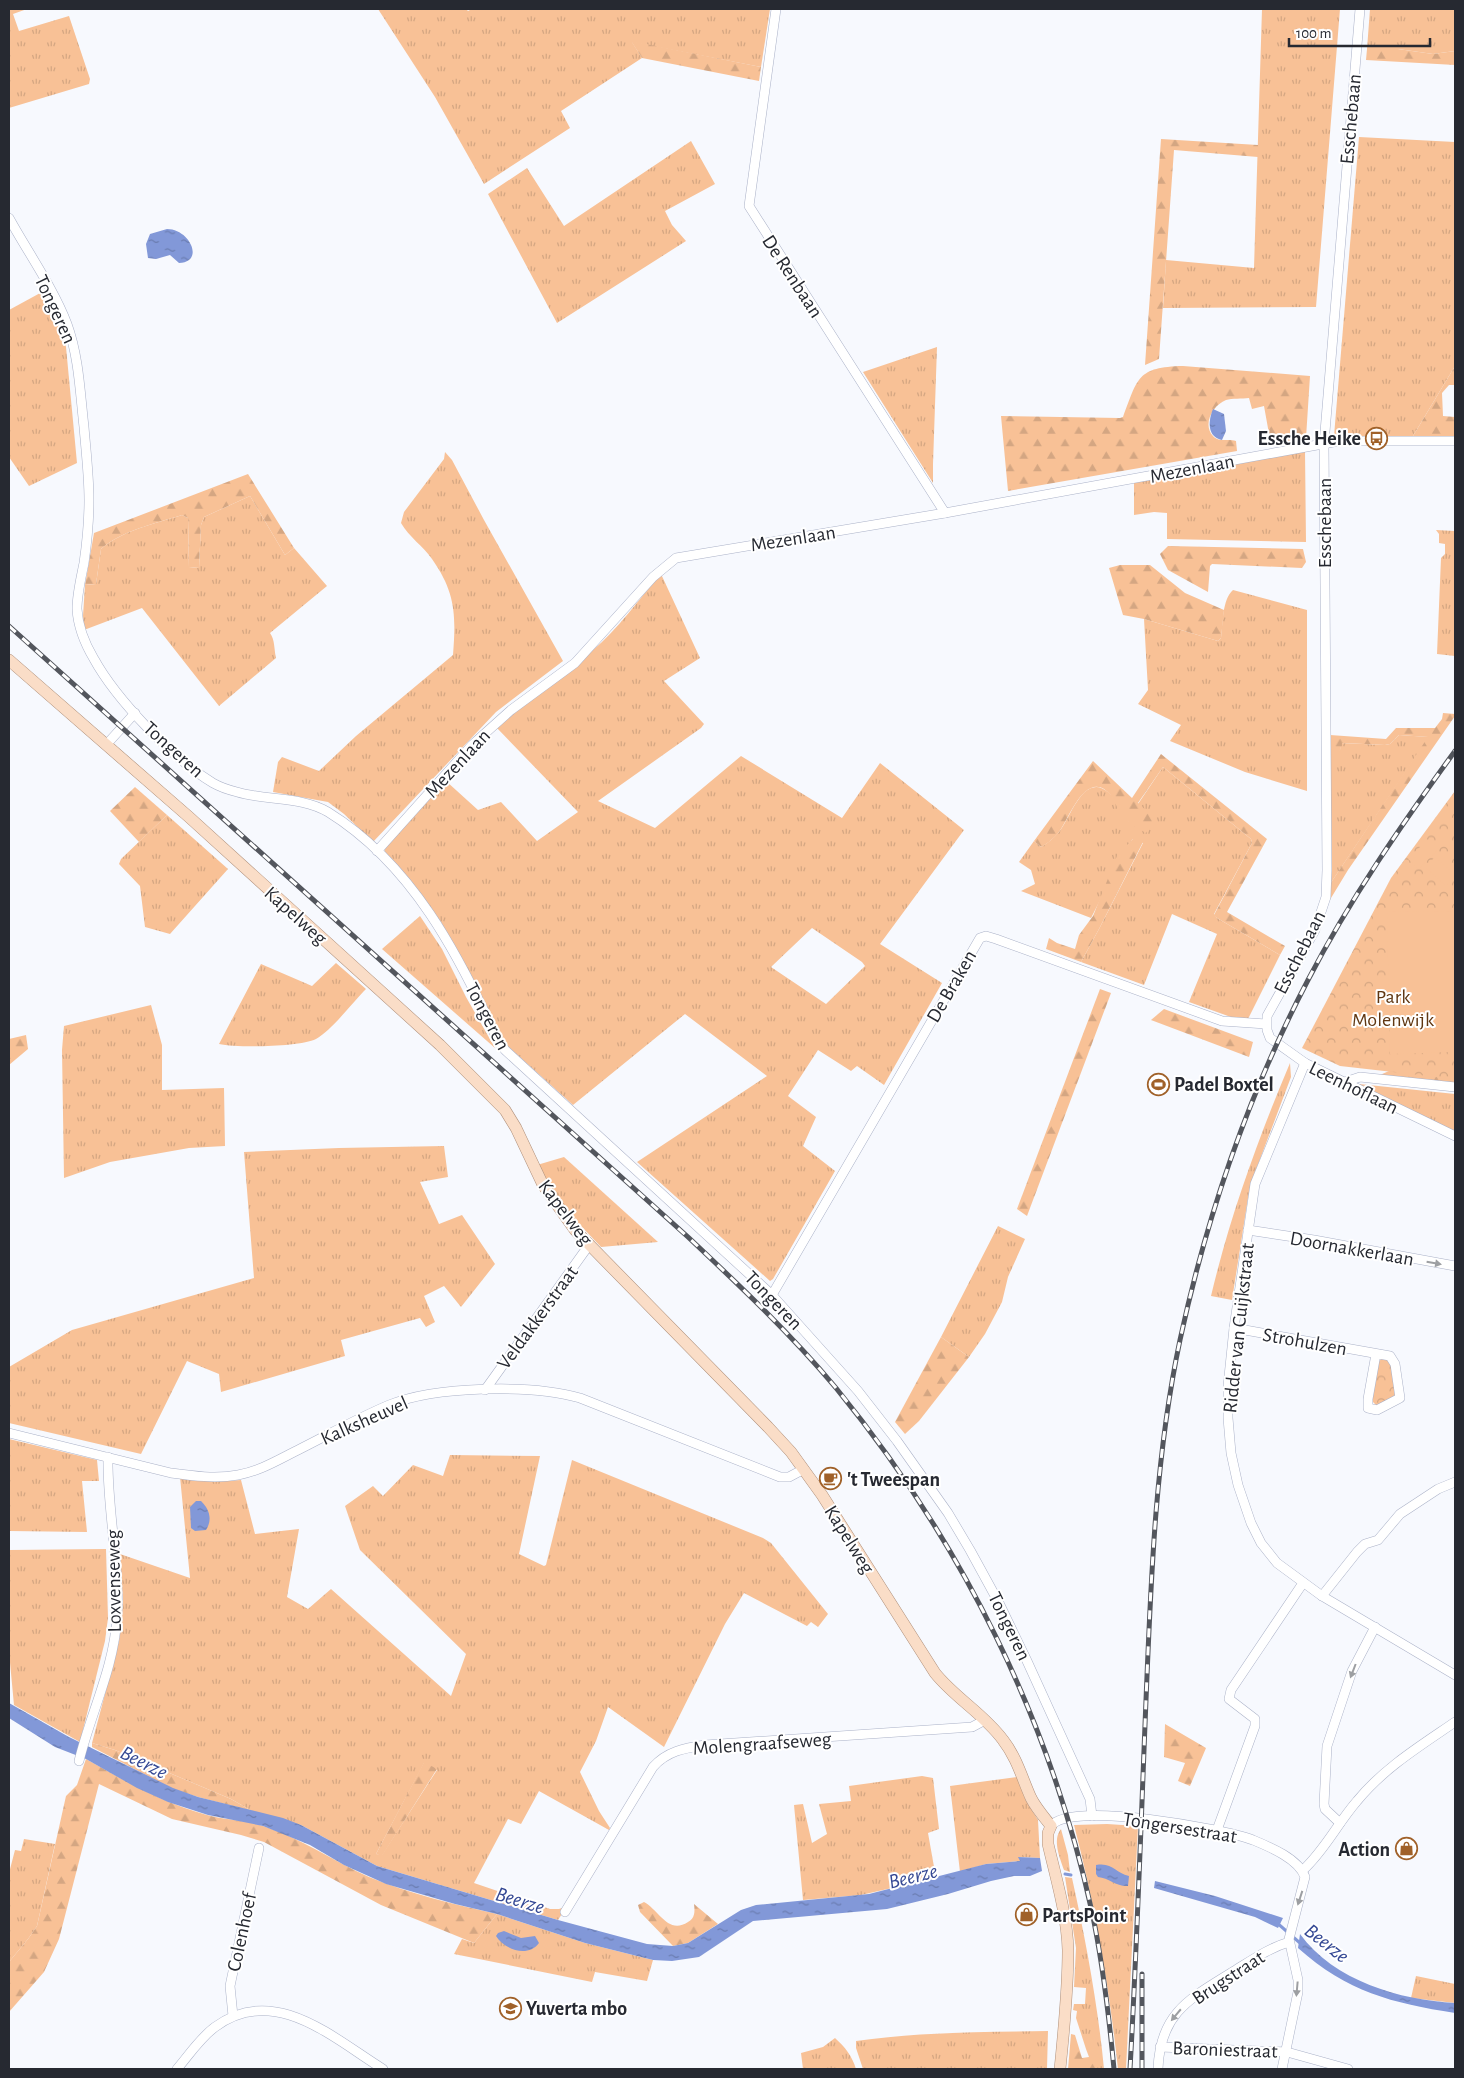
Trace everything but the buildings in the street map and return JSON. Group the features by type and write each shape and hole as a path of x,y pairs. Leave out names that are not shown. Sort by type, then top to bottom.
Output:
{"main road":[{"name":"Kapelweg","path":"9,660 440,1045 495,1100 516,1128 544,1185 575,1230 768,1426 804,1469 935,1673 946,1687 996,1730 1012,1753 1031,1798 1051,1826"},
{"path":"1051,1826 1048,1833 1048,1844 1068,1949 1060,2069"}],"street":[{"name":"De Renbaan","path":"776,9 749,206 945,513"},
{"name":"Esschebaan","path":"1266,1024 1270,1007 1315,930 1326,896 1324,444 1360,9"},
{"name":"Tongeren","path":"9,218 57,303 66,322 75,351 80,384 89,498 88,526 77,610 81,633 94,659 109,682 134,713 191,767 214,784 239,793 316,806 345,824 377,851 401,877 432,918 456,955 504,1050 772,1295 858,1391 897,1441 953,1521 999,1602 1028,1661 1090,1799 1092,1816"},
{"path":"1324,444 1339,441 1455,441"},
{"name":"Mezenlaan","path":"377,851 472,745 511,710 575,663 653,577 676,558 945,513 1324,444"},
{"path":"106,745 134,713"},
{"name":"De Braken","path":"772,1295 980,938 986,936 996,939 1222,1020 1266,1024"},
{"name":"Leenhoflaan","path":"1266,1024 1270,1038 1305,1062 1455,1136"},
{"name":"Ridder van Cuijkstraat","path":"1305,1062 1255,1184 1234,1328 1228,1418 1231,1453 1238,1485 1261,1543 1273,1559 1322,1596 1455,1675"},
{"path":"1344,1082 1360,1077 1455,1087"},
{"name":"Doornakkerlaan","path":"1248,1230 1323,1241 1455,1266"},
{"name":"Veldakkerstraat","path":"485,1390 589,1245"},
{"name":"Strohulzen","path":"1234,1328 1390,1356 1394,1359 1400,1398 1377,1410 1368,1408 1376,1354"},
{"name":"Kalksheuvel","path":"9,1433 170,1473 197,1477 237,1475 268,1466 391,1404 435,1393 485,1390 566,1394 780,1477 789,1477 804,1469"},
{"name":"Loxvenseweg","path":"79,1760 107,1676 113,1651 117,1616 116,1568 107,1482 108,1457"},
{"path":"1322,1596 1356,1552 1365,1544 1378,1540 1400,1514 1438,1489 1455,1482"},
{"path":"1217,1830 1255,1726 1255,1719 1229,1699 1231,1690 1303,1583"},
{"path":"1340,1823 1325,1809 1324,1804 1327,1746 1352,1671 1375,1627"},
{"name":"Molengraafseweg","path":"565,1912 653,1767 666,1755 676,1750 705,1745 972,1727 985,1720"},
{"path":"1282,2069 1298,1992 1289,1940 1291,1926 1304,1888 1305,1877 1303,1870 1318,1856 1362,1795 1392,1767 1455,1722"},
{"name":"Tongersestraat","path":"1051,1826 1056,1820 1062,1818 1092,1816 1152,1819 1217,1830 1244,1837 1263,1845 1292,1860 1303,1870"},
{"name":"Colenhoef","path":"233,2016 230,1986 258,1848"},
{"name":"Brugstraat","path":"1158,2069 1160,2047 1172,2018 1199,1992 1275,1946 1289,1940"},
{"path":"177,2069 214,2028 233,2016 248,2012 268,2011 297,2016 382,2069"},
{"name":"Baroniestraat","path":"1160,2047 1287,2052 1348,2069"}],"green space":[{"path":"9,9 27,9 13,14 19,31 69,16 90,79 89,84 9,108"},
{"path":"378,9 466,9 468,11 472,9 770,9 761,67 632,42 642,58 561,111 570,128 484,184 435,97"},
{"path":"1262,9 1340,9 1316,307 1163,308 1166,260 1254,268"},
{"path":"1370,9 1455,9 1455,51 1433,54 1398,49 1367,49"},
{"path":"631,41 761,67 759,81 642,58"},
{"path":"1367,49 1398,49 1433,54 1455,51 1455,65 1366,60"},
{"path":"1359,137 1455,142 1455,366 1413,436 1334,436"},
{"path":"1161,139 1258,145 1258,157 1174,150 1159,359 1145,365"},
{"path":"691,141 715,184 665,211 672,225 686,241 557,323 488,194 527,168 564,226"},
{"path":"42,292 62,332 66,347 77,463 29,486 9,457 9,310"},
{"path":"937,347 933,464 933,483 863,372"},
{"path":"1183,366 1310,376 1306,438 1271,445 1264,406 1252,409 1249,398 1228,399 1221,402 1213,410 1210,415 1209,426 1215,438 1236,441 1237,451 1008,491 1001,416 1120,418 1123,417 1136,384 1141,377 1156,369"},
{"path":"1455,366 1455,385 1449,385 1442,393 1443,416 1455,417 1455,436 1413,436"},
{"path":"1305,451 1306,542 1167,539 1167,513 1154,512 1134,515 1134,482"},
{"path":"445,452 452,460 563,661 496,712 373,842 344,814 328,802 273,792 278,762 282,757 319,771 356,736 453,655 453,605 446,583 432,559 401,523 404,512 444,459"},
{"path":"248,474 294,548 285,555 250,496 204,517 201,525 199,568 189,567 188,518 182,515 139,528 110,542 101,549 96,584 85,585 94,533"},
{"path":"250,496 285,555 294,548 327,586 270,633 274,642 276,658 219,706 142,608 84,630 85,585 96,584 101,549 129,532 182,515 188,518 189,567 199,568 201,525 204,517"},
{"path":"1436,530 1455,531 1455,656 1437,654 1441,558 1445,554 1445,544 1439,543 1439,534"},
{"path":"1168,546 1303,549 1306,562 1302,568 1212,564 1210,566 1208,592 1168,570 1160,554"},
{"path":"1120,565 1150,565 1185,593 1224,610 1221,638 1218,641 1144,619 1123,615 1109,568"},
{"path":"661,574 700,658 664,681 704,724 598,801 655,828 741,756 842,818 880,763 964,830 880,944 942,983 884,1085 857,1066 851,1071 818,1050 788,1096 816,1117 803,1146 835,1171 773,1279 770,1281 637,1162 767,1076 685,1014 573,1105 502,1041 441,922 384,852 386,847 446,781 478,810 501,802 537,841 578,812 496,727 602,642","holes":["812,928 862,962 865,966 826,1004 771,967"]},
{"path":"1233,590 1307,610 1307,791 1245,772 1170,741 1181,725 1138,704 1148,690 1144,619 1218,641 1221,638 1225,606 1229,594"},
{"path":"1443,713 1455,714 1455,716 1348,870 1328,903 1330,884 1428,737 1399,735 1390,744 1385,745 1342,743 1338,752 1330,751 1330,735 1386,739 1396,728 1435,728 1442,719"},
{"path":"1399,735 1429,737 1330,884 1330,751 1340,750 1341,743 1390,744"},
{"path":"1161,754 1267,839 1227,912 1285,946 1280,955 1214,915 1252,843 1251,839 1163,767 1138,803 1155,819 1146,833 1126,820 1110,795 1104,789 1097,787 1084,793 1078,800 1061,829 1052,840 1041,847 1034,841 1093,761 1132,798"},
{"path":"1163,767 1251,839 1252,843 1214,914 1217,918 1280,955 1247,1021 1242,1021 1189,1002 1217,934 1172,914 1144,985 1081,962 1143,843 1133,839 1128,845 1091,918 1021,891 1035,884 1031,870 1019,862 1034,841 1041,847 1057,834 1085,792 1092,788 1100,788 1109,793 1129,822 1138,804"},
{"path":"135,787 167,815 139,842 110,811"},
{"name":"Park Molenwijk","path":"1455,791 1455,1079 1340,1066 1302,1048 1391,878"},
{"path":"167,815 228,869 170,934 145,927 140,886 119,864 121,859"},
{"path":"1138,838 1143,842 1081,962 1046,949 1049,938 1075,949 1079,935 1093,916 1117,856 1133,839"},
{"path":"1428,839 1438,849 1419,869 1408,859"},
{"path":"1435,857 1455,875 1446,886 1425,867"},
{"path":"1455,911 1455,1052 1390,1054 1387,912"},
{"path":"420,916 442,949 495,1048 382,949"},
{"path":"336,963 366,989 322,1035 308,1042 296,1044 254,1046 219,1044 261,964 312,986"},
{"path":"1100,989 1111,993 1027,1216 1017,1209"},
{"path":"151,1005 162,1045 162,1090 224,1088 225,1146 189,1148 110,1162 64,1178 62,1050 64,1026"},
{"path":"1164,1009 1253,1042 1249,1057 1151,1020"},
{"path":"26,1035 28,1049 9,1065 9,1039"},
{"path":"1290,1063 1291,1077 1251,1183 1232,1300 1211,1296 1246,1178"},
{"path":"1389,1071 1455,1071 1455,1085 1380,1075"},
{"path":"1360,1085 1455,1094 1455,1134"},
{"path":"444,1146 448,1177 420,1182 439,1224 462,1215 495,1264 461,1307 444,1286 424,1296 435,1322 426,1327 420,1318 341,1340 345,1356 221,1392 219,1374 187,1361 141,1454 9,1423 9,1367 72,1330 254,1278 244,1152"},
{"path":"564,1157 658,1242 601,1247 561,1205 537,1165"},
{"path":"998,1226 1025,1239 1008,1277 1002,1302 985,1334 969,1357 941,1337"},
{"path":"941,1337 969,1357 919,1421 905,1434 895,1422"},
{"path":"1383,1358 1391,1361 1396,1395 1379,1406 1371,1400 1379,1361"},
{"path":"9,1439 97,1460 99,1481 82,1481 87,1532 9,1531"},
{"path":"450,1455 540,1456 519,1554 544,1566 546,1565 572,1460 763,1538 771,1543 828,1614 818,1627 811,1622 807,1626 744,1593 725,1624 664,1747 608,1707 596,1741 580,1772 599,1811 610,1828 609,1830 539,1791 521,1824 508,1819 474,1883 550,1909 559,1909 567,1906 558,1920 377,1866 301,1825 252,1811 231,1799 115,1750 92,1743 119,1641 122,1621 123,1600 120,1554 190,1578 180,1477 228,1481 241,1480 255,1534 299,1529 287,1597 308,1609 331,1589 451,1696 466,1654 360,1550 345,1506 373,1486 383,1496 413,1465 443,1476","holes":["424,1763 437,1770 382,1855 376,1854"]},
{"path":"106,1549 108,1618 105,1641 80,1742 14,1705 9,1652 9,1550"},
{"path":"1165,1724 1206,1748 1190,1786 1178,1781 1185,1763 1164,1757"},
{"path":"92,1743 115,1750 231,1799 252,1811 173,1789 92,1747"},
{"path":"86,1759 160,1798 207,1815 249,1822 277,1831 356,1871 400,1889 497,1914 474,1943 381,1905 264,1842 172,1819 99,1784 59,1939 44,1972 9,2012 9,1962 37,1926 66,1796 77,1785"},
{"path":"424,1762 437,1769 382,1856 376,1854"},
{"path":"922,1776 933,1778 939,1829 928,1833 936,1878 861,1895 803,1900 794,1805 803,1804 812,1843 827,1834 819,1804 851,1801 849,1786"},
{"path":"1017,1777 1026,1801 1038,1820 1040,1858 1019,1857 1020,1861 986,1864 960,1872 950,1786"},
{"path":"1107,1824 1138,1826 1126,2069 1118,2069 1100,1946 1074,1825"},
{"path":"1061,1829 1068,1855 1070,1872 1064,1870 1059,1855 1057,1838"},
{"path":"24,1839 55,1844 37,1926 9,1962 9,1873 15,1850 21,1851"},
{"path":"1065,1877 1072,1878 1082,1926 1095,1997 1104,2069 1096,2069 1096,2049 1086,2049 1076,2018 1077,2011 1073,2010 1074,2004 1085,2004 1086,1988 1074,1987 1076,1948"},
{"path":"644,1902 664,1920 675,1925 681,1925 692,1919 694,1904 718,1924 688,1943 673,1946 640,1912 638,1905"},
{"path":"497,1914 585,1943 653,1960 647,1981 595,1972 592,1982 454,1954 462,1939 474,1943"},
{"path":"1416,1976 1455,1984 1455,2003 1411,1998"},
{"path":"1048,2031 1047,2069 863,2069 856,2048 856,2041 904,2036"},
{"path":"1071,2034 1075,2035 1082,2058 1089,2057 1086,2049 1096,2048 1096,2069 1068,2069"},
{"path":"835,2038 848,2052 856,2069 803,2069 801,2053 823,2047"}],"water":[{"path":"167,229 175,230 188,239 193,252 187,261 179,263 170,255 156,259 148,258 146,244 150,234"},
{"path":"1213,409 1224,414 1226,431 1222,440 1211,432 1210,418"},
{"path":"196,1501 201,1501 208,1511 210,1518 206,1530 195,1531 191,1528 190,1507"},
{"path":"9,1703 69,1737 173,1788 198,1797 283,1818 301,1825 377,1866 558,1920 647,1944 673,1946 688,1943 741,1910 756,1905 869,1894 986,1864 1020,1861 1018,1857 1040,1858 1042,1871 1030,1876 1014,1876 991,1881 887,1909 753,1921 699,1957 672,1961 653,1960 585,1943 497,1914 386,1884 344,1865 310,1845 263,1826 208,1815 168,1802 137,1788 86,1759 55,1747 9,1718"},
{"path":"1096,1865 1110,1866 1129,1876 1128,1886 1098,1877"},
{"path":"1155,1881 1215,1896 1283,1918 1278,1928 1255,1917 1154,1888"},
{"path":"504,1931 521,1938 535,1936 539,1943 529,1950 523,1951 511,1948 496,1936"},
{"path":"1300,1934 1314,1950 1349,1976 1370,1985 1412,1998 1455,2003 1455,2013 1391,2000 1353,1985 1316,1963 1298,1948"}],"waterway":[{"name":"Beerze","path":"1065,1874 1071,1875"},
{"name":"Beerze","path":"1276,1922 1300,1943"}],"railway":[{"path":"9,626 688,1237 783,1329 836,1388 881,1447 923,1507 961,1570 995,1635 1026,1702 1052,1770 1074,1840 1092,1912 1105,1990 1114,2069"},
{"path":"1130,2069 1150,1609 1156,1519 1165,1429 1180,1340 1191,1293 1203,1247 1232,1156 1267,1066 1287,1023 1341,920 1396,834 1455,751"},
{"path":"1142,1974 1142,2069"}],"place":[{"name":"Essche Heike","path":"1377,438"},
{"name":"Padel Boxtel","path":"1158,1084"},
{"name":"'t Tweespan","path":"831,1479"},
{"name":"Action","path":"1406,1849"},
{"name":"PartsPoint","path":"1026,1915"},
{"name":"Yuverta mbo","path":"510,2008"}]}
